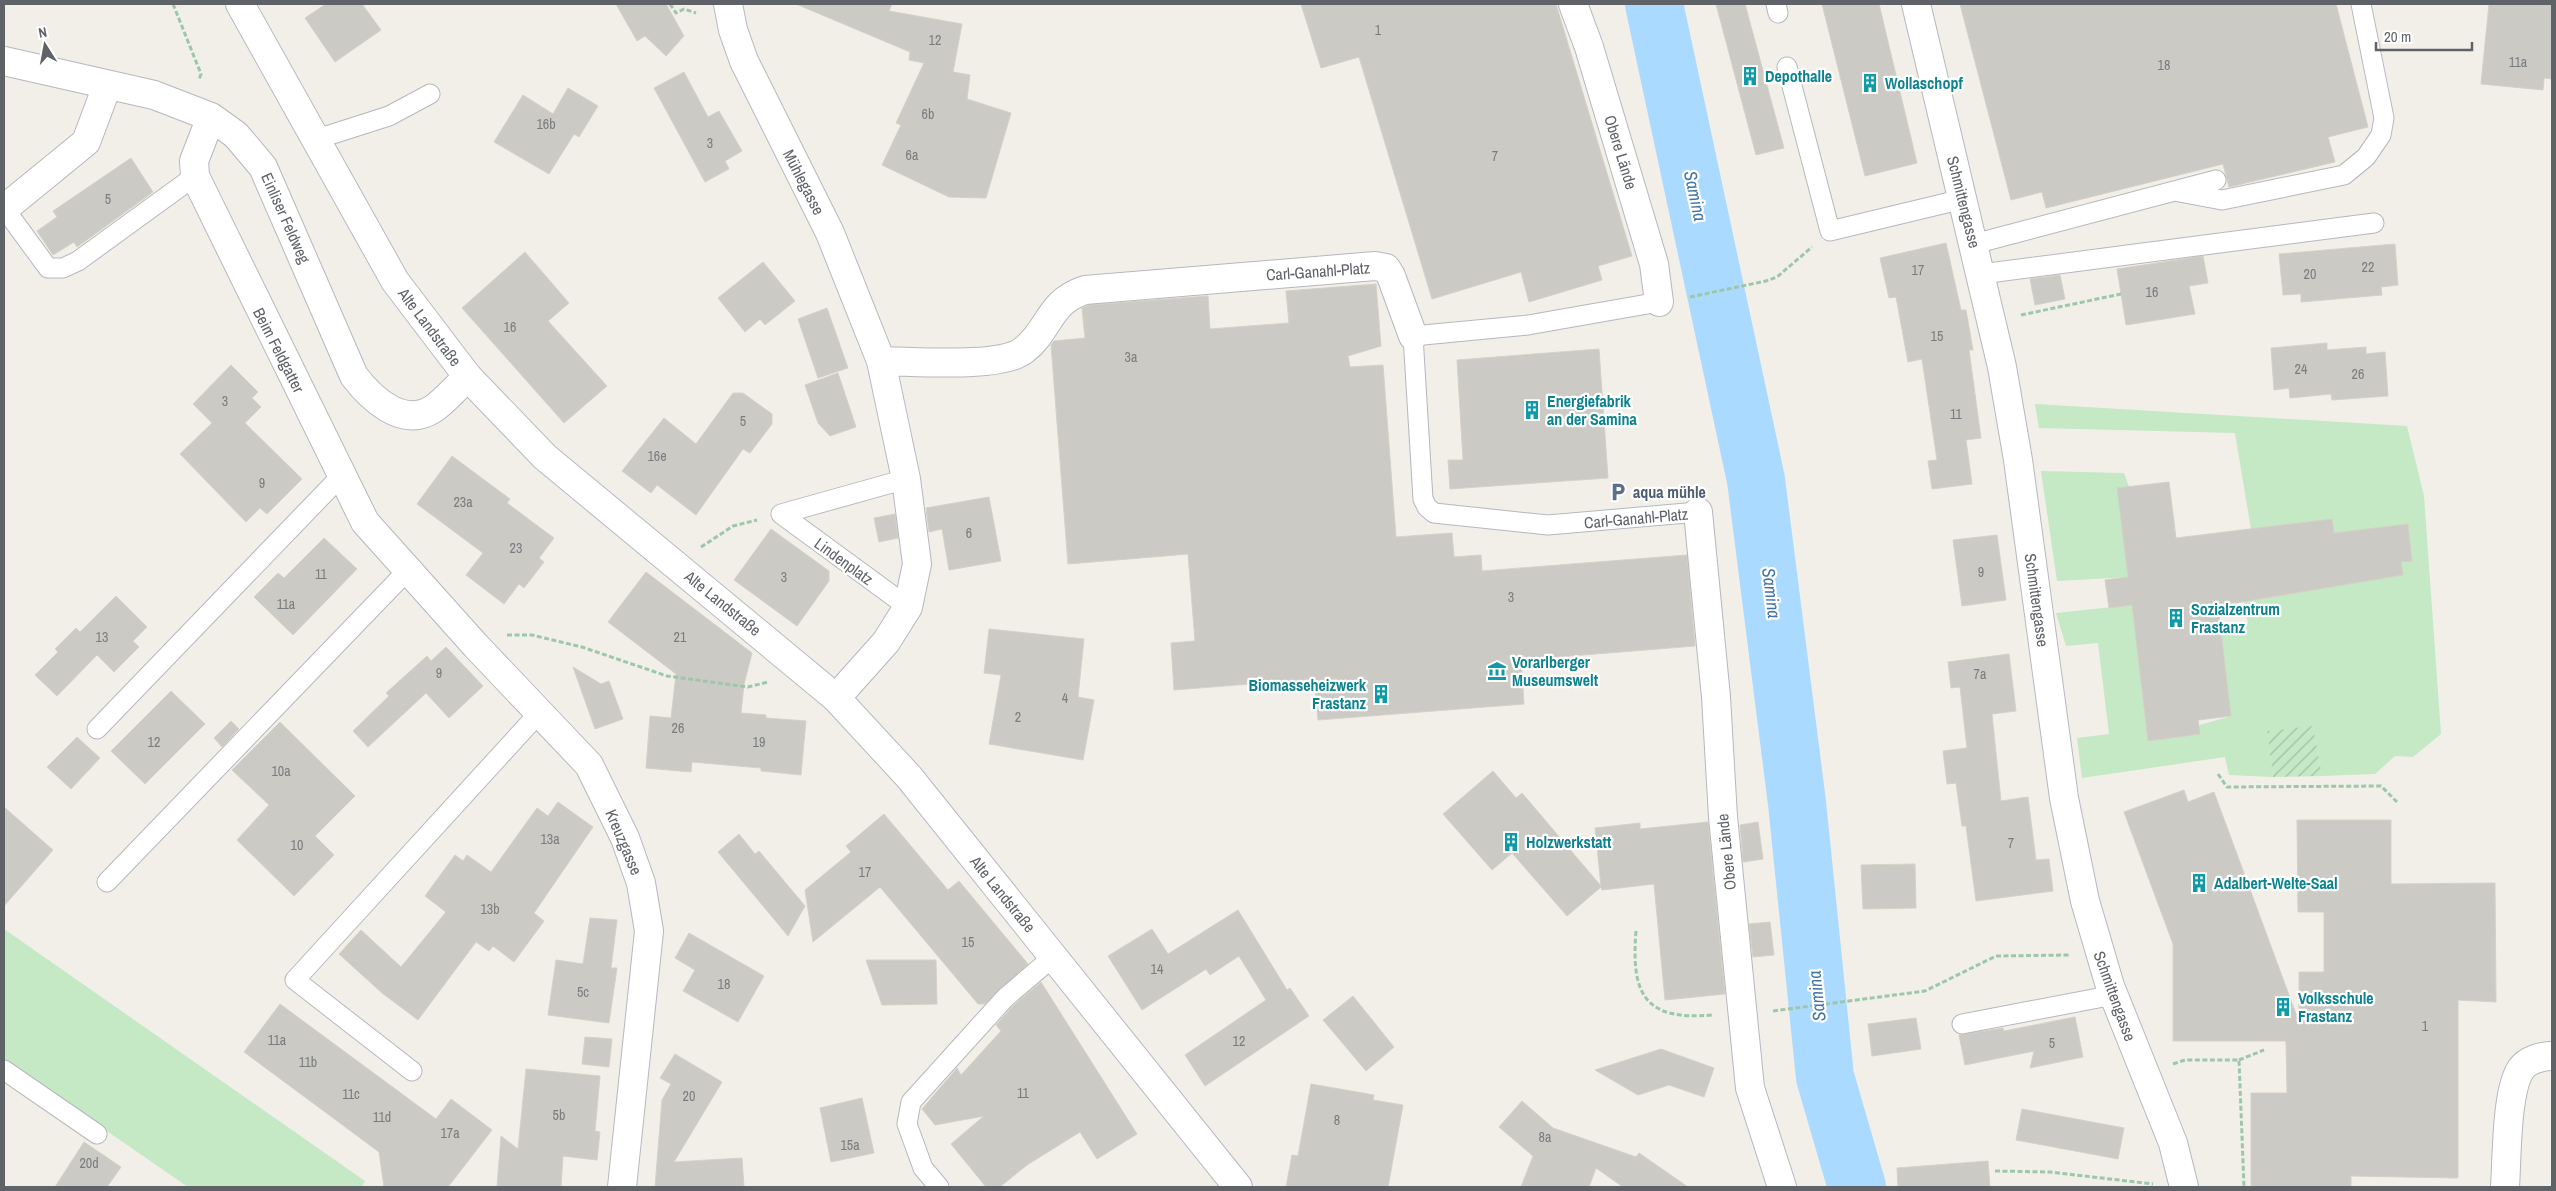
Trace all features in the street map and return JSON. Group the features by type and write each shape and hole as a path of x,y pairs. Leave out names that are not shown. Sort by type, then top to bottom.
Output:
{"street":[{"name":"Alte Landstraße","path":"240,4 395,281 468,377 545,457 807,671 836,698 909,777 1238,1187"},
{"name":"Mühlegasse","path":"728,4 744,61 830,233 881,361"},
{"name":"Obere Lände","path":"1573,4 1589,47 1654,264 1671,300"},
{"name":"Schmittengasse","path":"1916,4 2002,367 2018,460 2064,798 2085,901 2114,995 2173,1143 2172,1186"},
{"name":"Einliser Feldweg","path":"4,61 107,86 154,95 211,117 236,135 263,166 354,376 368,395 383,407 402,413 416,414 432,409 468,377"},
{"path":"4,208 86,142 107,86"},
{"path":"194,176 194,161 211,117"},
{"name":"Beim Feldgatter","path":"194,176 364,522 408,570"},
{"name":"Carl-Ganahl-Platz","path":"881,361 992,361 1014,356 1025,350 1064,298 1085,290 1375,266 1386,268 1392,276 1413,336"},
{"path":"836,698 886,642 908,607 917,564 906,479 881,361"},
{"name":"Obere Lände","path":"1698,512 1716,697 1722,817 1750,1088 1782,1187"},
{"name":"Kreuzgasse","path":"408,570 476,646 589,765 625,838 641,882 649,931 622,1187"},
{"path":"2506,1187 2508,1138 2514,1084 2522,1068 2533,1060 2552,1056"}],"lane":[{"path":"2174,191 2222,200 2344,176 2366,157 2381,135 2384,118 2361,4"},
{"path":"1787,67 1830,231 1963,199"},
{"path":"317,139 389,116 430,94"},
{"path":"4,208 48,268 63,268 78,261 194,176"},
{"path":"1974,244 2216,180"},
{"path":"1981,274 2374,223"},
{"path":"1413,336 1528,325 1671,300"},
{"name":"Carl-Ganahl-Platz","path":"1413,336 1423,500 1434,512 1548,525 1698,512"},
{"path":"97,729 342,475"},
{"path":"781,514 906,479"},
{"name":"Lindenplatz","path":"781,514 908,607"},
{"path":"107,882 408,570"},
{"path":"412,1071 295,980 539,713"},
{"path":"939,1187 923,1168 907,1124 911,1102 1005,998 1053,956"},
{"path":"1962,1024 2114,995"},
{"path":"4,1070 97,1134"}],"path":[{"path":"173,4 201,74 197,87"},
{"path":"670,4 676,13 684,10 696,13"},
{"path":"1671,300 1766,281 1777,277 1830,231"},
{"path":"2020,315 2121,294"},
{"path":"675,564 733,526 781,514"},
{"path":"476,646 503,635 532,635 582,647 667,676 748,687 807,671"},
{"path":"2218,774 2227,787 2381,786 2397,802"},
{"path":"1636,931 1633,963 1639,987 1655,1008 1673,1015 1689,1016 1742,1013"},
{"path":"1776,1010 1925,991 1996,956 2080,955"},
{"path":"2185,1060 2239,1060 2264,1050"},
{"path":"2239,1060 2244,1187"},
{"path":"1995,1171 2050,1172 2172,1186"}],"green space":[{"path":"2035,404 2407,426 2424,496 2441,734 2413,757 2395,756 2375,774 2322,776 2313,727 2267,731 2273,777 2229,775 2225,757 2082,778 2077,738 2109,734 2098,643 2066,646 2056,613 2132,605 2148,740 2231,716 2220,628 2248,624 2244,601 2403,575 2401,562 2412,560 2408,524 2334,533 2332,520 2251,529 2235,433 2039,428"},
{"path":"2041,471 2124,473 2129,487 2118,488 2128,577 2057,581"},
{"path":"2313,726 2322,776 2273,777 2267,731"},
{"path":"4,929 365,1181 362,1187 188,1187 4,1060"}],"building":[{"path":"326,4 362,4 381,30 335,62 305,18"},
{"path":"616,4 666,4 684,36 666,56 645,36 637,41"},
{"path":"796,4 892,4 889,11 962,24 953,72 970,75 967,99 1011,113 986,198 949,197 882,165 901,125 896,123 924,63 909,60 910,52"},
{"path":"1301,4 1556,4 1632,256 1598,266 1602,280 1529,302 1521,272 1432,299 1359,57 1321,68"},
{"name":"Depothalle","path":"1716,4 1745,4 1784,148 1756,155"},
{"name":"Wollaschopf","path":"1822,4 1879,4 1917,163 1865,176"},
{"path":"1960,4 2336,4 2368,127 2328,137 2335,162 2229,187 2223,164 2046,208 2042,192 2011,200"},
{"path":"2489,4 2552,4 2552,79 2544,78 2543,90 2481,84"},
{"path":"684,72 708,117 719,111 742,151 725,161 729,169 705,182 654,88"},
{"path":"568,88 598,106 579,137 574,134 549,174 494,142 523,95 553,114"},
{"path":"131,158 153,192 77,247 74,242 53,255 37,231 57,217 53,211"},
{"path":"1946,243 1961,310 1966,310 1973,350 1969,350 1981,438 1966,440 1972,484 1932,489 1928,461 1937,460 1922,359 1908,362 1896,297 1889,298 1880,258"},
{"path":"2395,244 2398,285 2381,287 2382,295 2301,302 2301,294 2283,295 2279,254"},
{"path":"525,252 569,303 548,321 607,386 564,423 462,308"},
{"path":"2203,256 2208,283 2189,286 2195,314 2126,325 2117,269"},
{"path":"763,262 795,301 765,325 760,319 745,332 718,298"},
{"path":"2060,275 2065,299 2035,305 2030,279"},
{"path":"1376,284 1381,346 1348,356 1350,367 1383,365 1396,537 1452,533 1454,557 1481,555 1482,571 1687,555 1695,646 1521,660 1524,704 1318,720 1314,679 1174,690 1171,643 1195,641 1188,554 1068,564 1051,345 1054,341 1085,338 1082,308 1089,305 1208,296 1210,329 1289,323 1286,291"},
{"path":"827,308 848,368 818,378 798,319"},
{"path":"2327,343 2327,350 2366,347 2366,354 2385,352 2388,396 2332,400 2331,394 2290,398 2289,388 2274,390 2271,348"},
{"name":"Energiefabrik an der Samina","path":"1599,349 1608,478 1450,489 1448,460 1463,460 1457,360"},
{"path":"231,365 258,392 252,398 261,407 245,423 302,479 267,514 260,508 246,522 180,454 212,423 193,404"},
{"path":"838,373 856,427 830,436 818,423 805,385"},
{"path":"733,393 743,393 772,414 772,424 750,453 743,449 696,515 657,485 651,493 622,471 664,418 696,444"},
{"path":"452,456 510,499 507,503 554,538 539,558 544,562 524,588 519,584 504,604 466,575 483,553 417,504"},
{"name":"Sozialzentrum Frastanz","path":"2169,482 2176,538 2332,519 2334,533 2408,524 2412,561 2401,562 2403,575 2218,606 2231,716 2198,720 2200,734 2148,741 2132,605 2109,608 2105,580 2128,577 2117,488"},
{"path":"989,497 1001,561 949,570 942,529 929,532 926,508"},
{"path":"895,514 898,538 879,542 874,518"},
{"path":"771,529 829,571 829,581 797,626 734,580"},
{"path":"1997,535 2006,600 1962,606 1953,540"},
{"path":"324,538 357,569 293,635 254,597 278,573 284,578"},
{"path":"646,572 752,653 744,684 741,713 766,715 766,718 806,721 801,775 761,771 761,768 692,762 691,772 646,768 650,716 671,718 676,674 608,622"},
{"path":"116,596 147,627 133,641 139,647 114,672 97,655 57,696 35,675 58,652 55,649 76,628 80,632"},
{"path":"989,629 1084,639 1078,697 1094,700 1083,760 989,744 1001,675 984,673"},
{"path":"446,647 483,686 449,718 426,693 368,747 353,731 389,696 386,693 427,656 431,661"},
{"path":"2009,654 2016,711 1992,714 2001,801 2028,797 2036,860 2049,859 2053,891 1976,901 1966,826 1962,826 1956,783 1947,784 1943,751 1967,748 1960,687 1951,688 1948,662"},
{"path":"573,667 601,684 609,681 623,719 595,729"},
{"path":"171,691 205,724 145,784 111,751"},
{"path":"231,721 239,729 222,747 214,738"},
{"path":"280,722 355,796 315,836 334,855 294,896 237,840 269,805 232,770"},
{"path":"77,737 100,758 71,789 47,767"},
{"path":"1493,771 1516,798 1522,793 1601,886 1595,828 1640,823 1640,829 1708,822 1725,994 1665,1000 1654,884 1602,890 1601,887 1567,916 1512,853 1492,870 1443,814"},
{"path":"2184,790 2188,802 2214,792 2299,1022 2299,972 2324,972 2324,912 2298,912 2297,820 2391,820 2391,884 2495,883 2496,1002 2458,1000 2458,1178 2351,1176 2351,1187 2251,1187 2251,1093 2287,1093 2286,1041 2173,1041 2173,944 2124,812"},
{"path":"558,802 593,827 534,913 544,921 514,962 493,946 489,951 476,942 418,1020 382,993 339,954 361,930 401,967 446,912 425,896 455,855 463,861 467,855 491,872 537,808 548,816"},
{"path":"4,807 53,850 4,906"},
{"path":"884,814 948,890 959,881 1028,964 985,1004 978,1004 880,887 813,942 805,890 851,852 846,846"},
{"path":"1758,822 1763,859 1743,862 1740,825"},
{"path":"739,834 755,854 759,851 805,906 788,936 718,852"},
{"path":"1915,864 1916,908 1863,909 1861,865"},
{"path":"1238,910 1287,990 1290,988 1309,1016 1205,1086 1185,1055 1266,1000 1239,956 1210,975 1206,969 1142,1010 1108,956 1152,929 1168,954"},
{"path":"590,918 617,920 611,968 617,968 609,1023 548,1015 556,960 583,964"},
{"path":"1770,922 1774,955 1753,957 1749,924"},
{"path":"689,933 764,976 738,1022 683,991 695,970 675,958"},
{"path":"866,960 936,960 937,1004 882,1005"},
{"path":"1041,982 1137,1134 1097,1159 1080,1132 1027,1165 1000,1187 986,1187 951,1144 984,1116 935,1125 922,1109 957,1068 961,1075 1001,1031 996,1025 1013,1006"},
{"path":"1353,996 1394,1047 1366,1071 1323,1020"},
{"path":"280,1004 436,1119 451,1099 492,1130 448,1187 384,1187 379,1152 244,1052"},
{"path":"2075,1017 2083,1057 2030,1068 2034,1051 1965,1065 1959,1035 2003,1028 2004,1031"},
{"path":"1916,1018 1921,1049 1872,1056 1868,1024"},
{"path":"585,1037 612,1039 609,1067 582,1064"},
{"path":"1661,1049 1714,1068 1704,1097 1669,1085 1638,1095 1595,1070"},
{"path":"675,1054 722,1082 674,1162 742,1158 744,1187 655,1187 662,1100 671,1084 660,1078"},
{"path":"526,1069 600,1076 595,1131 600,1132 597,1160 563,1156 561,1187 497,1187 501,1136 518,1149"},
{"path":"1311,1084 1374,1095 1373,1100 1403,1105 1388,1187 1286,1187 1292,1155 1298,1156"},
{"path":"862,1098 874,1153 831,1162 820,1108"},
{"path":"1522,1101 1553,1128 1636,1157 1639,1153 1688,1187 1623,1187 1596,1168 1589,1187 1521,1187 1533,1156 1499,1127"},
{"path":"2022,1109 2124,1128 2118,1159 2016,1140"},
{"path":"84,1142 121,1167 107,1187 55,1187"},
{"path":"1988,1161 1990,1187 1898,1187 1897,1168"}],"waterway":[{"name":"Samina","path":"1654,4 1756,480 1797,803 1825,1077 1857,1187"}],"place":[{"name":"Depothalle","path":"1750,76"},
{"name":"Wollaschopf","path":"1870,83"},
{"name":"Energiefabrik an der Samina","path":"1532,410"},
{"name":"aqua mühle","path":"1618,492"},
{"name":"Sozialzentrum Frastanz","path":"2176,618"},
{"name":"Vorarlberger Museumswelt","path":"1497,671"},
{"name":"Biomasseheizwerk Frastanz","path":"1381,694"},
{"name":"Holzwerkstatt","path":"1511,842"},
{"name":"Adalbert-Welte-Saal","path":"2199,883"},
{"name":"Volksschule Frastanz","path":"2283,1007"}]}
